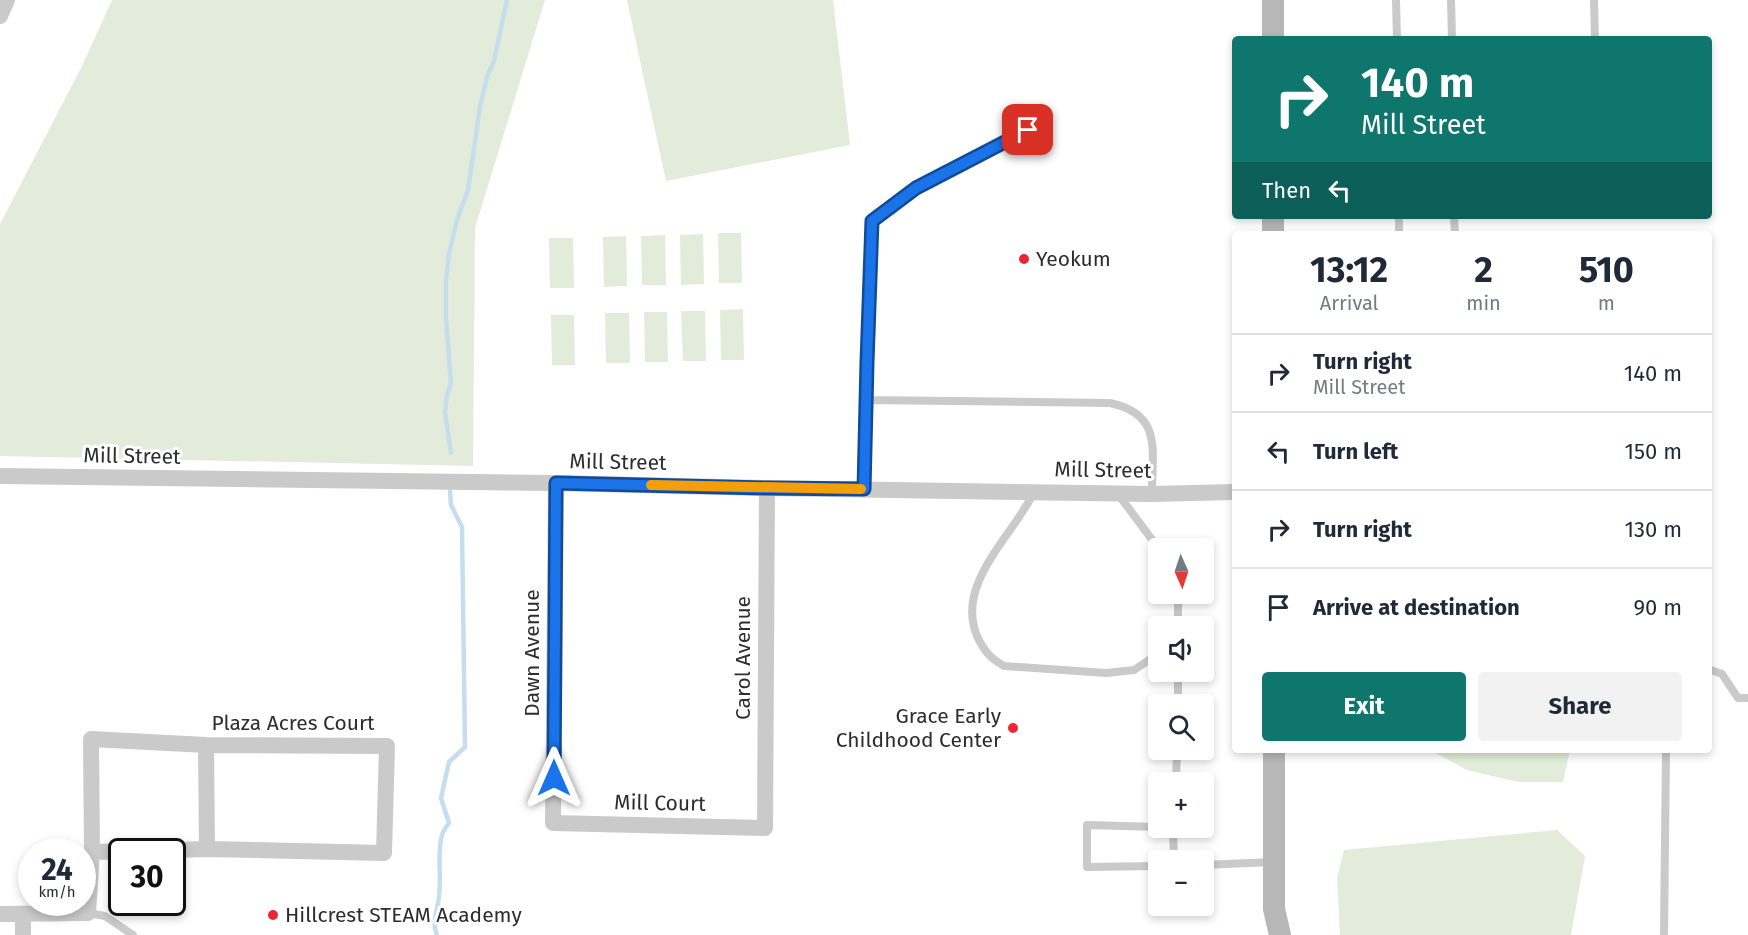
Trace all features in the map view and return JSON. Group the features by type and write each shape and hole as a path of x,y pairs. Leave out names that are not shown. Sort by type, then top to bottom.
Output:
{"street":[{"path":"0,16 7,0"},
{"path":"1273,0 1273,36"},
{"name":"Mill Street","path":"0,476 1152,494 1232,492"},
{"name":"Dawn Avenue","path":"553,824 556,483"},
{"name":"Carol Avenue","path":"765,828 767,488"},
{"name":"Plaza Acres Court","path":"92,838 91,739 206,745 387,746 384,853 207,849 96,852"},
{"path":"206,745 207,849"},
{"path":"1274,753 1274,909 1280,935"},
{"name":"Mill Court","path":"553,824 765,828"},
{"path":"0,914 18,914"},
{"path":"23,916 23,935"}],"lane":[{"path":"1396,0 1397,36"},
{"path":"1451,0 1452,36"},
{"path":"1594,0 1595,36"},
{"path":"864,489 872,221 916,188 1028,130"},
{"path":"866,400 1110,403 1127,406 1145,420 1152,436 1152,494"},
{"path":"1034,492 1026,509 994,553 975,590 972,617 982,646 990,658 1004,666 1106,673 1134,670 1148,661"},
{"path":"1118,493 1151,538"},
{"path":"1712,670 1722,674 1737,698 1748,698"},
{"path":"1664,935 1666,753"},
{"path":"1148,826 1087,825 1087,867 1148,866"},
{"path":"1214,865 1274,862"},
{"path":"96,914 105,916 133,935"}],"green space":[{"path":"112,0 545,0 475,228 473,466 0,456 0,224 82,66"},
{"path":"627,0 833,0 850,145 666,181"},
{"path":"718,233 741,233 742,283 719,283"},
{"path":"703,234 704,284 681,285 680,235"},
{"path":"665,235 666,285 642,285 641,236"},
{"path":"626,236 627,286 604,287 603,237"},
{"path":"549,238 573,238 574,288 550,288"},
{"path":"743,309 744,360 721,360 720,310"},
{"path":"681,311 705,311 706,361 683,361"},
{"path":"644,312 667,312 668,362 645,362"},
{"path":"605,313 629,313 630,363 606,363"},
{"path":"551,315 574,315 575,365 552,365"},
{"path":"1436,753 1569,753 1563,782 1518,782 1467,770"},
{"path":"1557,830 1585,856 1571,935 1340,935 1337,878 1344,850"}],"waterway":[{"path":"451,453 445,412 451,384 446,319 449,254 457,220 468,190 480,107 487,77 494,61 507,0"},
{"path":"437,935 435,923 440,886 440,843 449,823 441,798 449,762 465,747 462,527 451,505 450,491"}],"slow traffic":[{"path":"651,485 861,489"}],"place":[{"name":"Yeokum","path":"1024,259"},
{"name":"Grace Early Childhood Center","path":"1013,728"},
{"name":"Hillcrest STEAM Academy","path":"273,915"}],"route":[{"path":"554,778 556,483 864,489 872,221 916,188 1028,130"}]}
